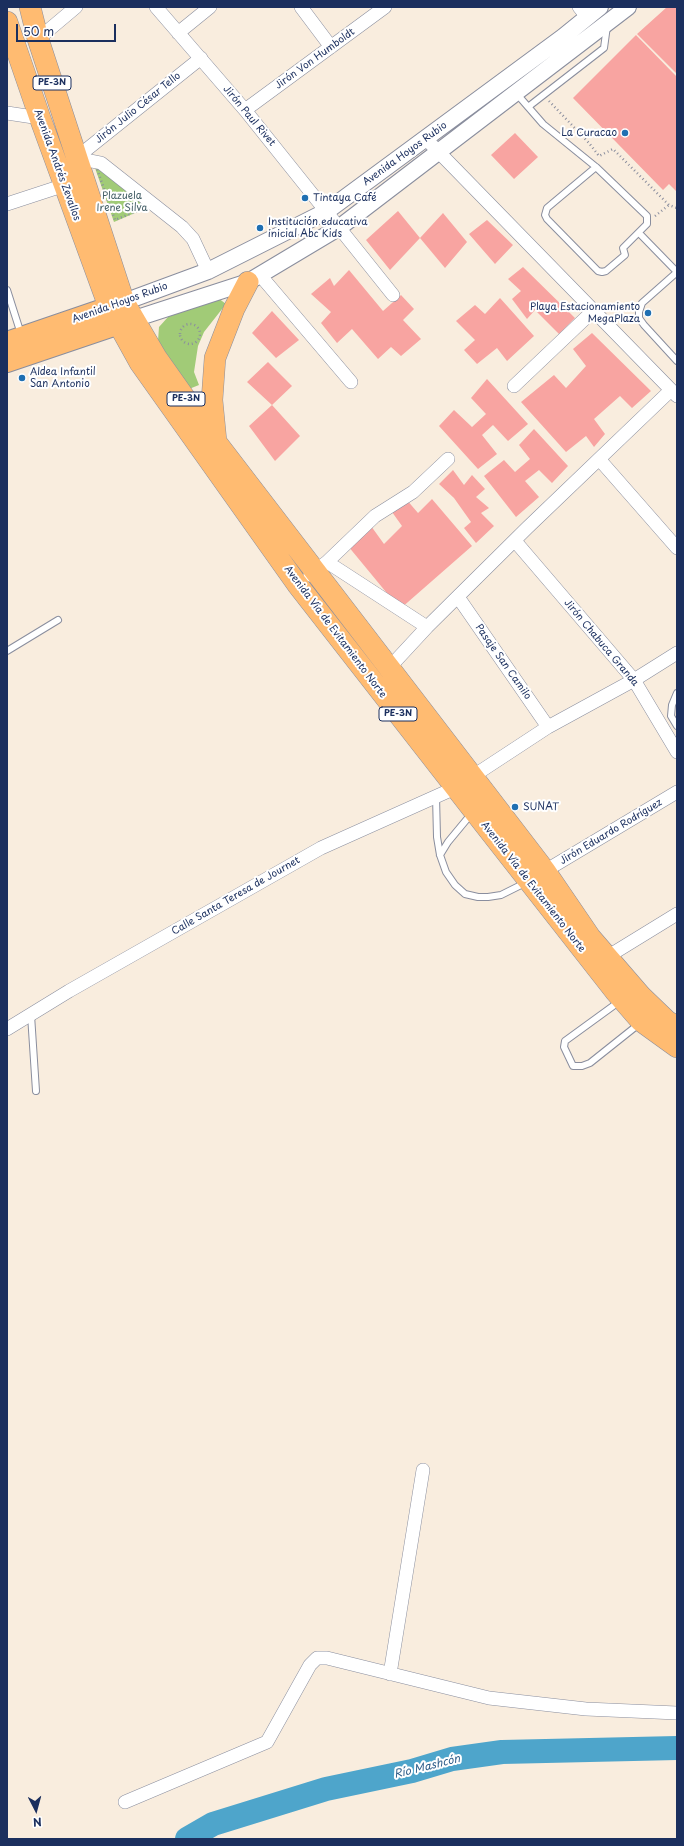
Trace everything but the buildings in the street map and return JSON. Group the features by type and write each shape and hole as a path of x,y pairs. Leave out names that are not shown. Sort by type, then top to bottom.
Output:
{"highway":[{"name":"Avenida Andrés Zevallos","path":"30,7 38,39 76,158 121,313"},
{"name":"Avenida Andrés Zevallos","path":"7,22 65,185 121,313"},
{"path":"216,442 212,400 215,358 234,309 254,278"},
{"name":"Avenida Vía de Evitamiento Norte","path":"121,313 156,357 216,442 321,567 463,782 474,811 537,876 622,999 641,1021 677,1047"},
{"name":"Avenida Vía de Evitamiento Norte","path":"121,313 140,363 297,584 463,782 537,876 590,938 641,996 667,1021 677,1027"}],"main road":[{"name":"Avenida Hoyos Rubio","path":"15,340 121,313"},
{"name":"Avenida Hoyos Rubio","path":"7,362 121,313"}],"street":[{"path":"38,39 76,7"},
{"name":"Jirón Paul Rivet","path":"156,7 245,110 393,295"},
{"path":"178,33 210,7"},
{"path":"301,7 331,47"},
{"name":"Jirón Von Humboldt","path":"245,110 385,7"},
{"name":"Avenida Hoyos Rubio","path":"121,313 254,278 340,227 440,153 515,92 628,7"},
{"name":"Avenida Hoyos Rubio","path":"121,313 327,211 563,37 589,10"},
{"name":"Jirón Julio César Tello","path":"76,158 200,58"},
{"path":"7,113 40,118"},
{"path":"389,668 427,627 514,541 599,459 674,393 593,312 426,139"},
{"path":"76,158 101,163 182,227 193,239 208,271"},
{"path":"7,204 65,185"},
{"path":"254,278 352,382"},
{"path":"514,386 593,312"},
{"path":"297,584 321,567 375,516 413,492 448,459"},
{"path":"599,459 677,548"},
{"name":"Jirón Chabuca Granda","path":"514,541 634,680 677,752"},
{"path":"321,567 427,627"},
{"name":"Pasaje San Camilo","path":"458,597 548,727"},
{"name":"Calle Santa Teresa de Journet","path":"7,1029 321,848 436,796 463,782 548,727 634,680 677,653"},
{"name":"Jirón Eduardo Rodríguez","path":"537,876 677,792"},
{"path":"607,957 677,914"},
{"path":"390,1674 423,1470"},
{"path":"125,1802 268,1742 310,1665 317,1658 327,1658 489,1698 586,1708 677,1713"}],"lane":[{"path":"528,107 604,48 608,22"},
{"path":"515,92 543,124 596,167 647,216 647,224 623,248 624,254 606,271 602,272 598,271 547,219 545,215 546,208 596,167"},
{"path":"639,233 677,272 642,303 639,312 639,318 644,325 677,361"},
{"path":"7,290 15,340"},
{"path":"7,651 58,620"},
{"path":"677,693 672,705 671,716 677,726"},
{"path":"436,796 437,837 440,855 446,872 455,885 465,894 478,897 501,895 537,876"},
{"path":"440,855 448,842 474,811"},
{"path":"622,999 565,1042 564,1047 573,1066 582,1066 590,1063 641,1021"},
{"path":"31,1014 36,1091"}],"path":[{"path":"544,95 589,143 599,156 614,149 669,205 677,208"},
{"path":"648,220 654,218 669,205"},
{"path":"186,324 195,325 199,328 200,336 195,343 186,343 182,340 181,331 186,324"}],"green space":[{"name":"Plazuela Irene Silva","path":"100,165 151,206 114,222 95,168"},
{"path":"218,298 226,304 204,332 198,346 194,372 199,385 189,389 158,341 159,327 168,317"}],"waterway":[{"name":"Río Mashcón","path":"187,1839 213,1824 326,1789 412,1771 452,1759 502,1752 677,1748"}],"place":[{"name":"La Curacao","path":"625,133"},
{"name":"Tintaya Café","path":"305,198"},
{"name":"Institución educativa inicial Abc Kids","path":"260,228"},
{"name":"Playa Estacionamiento MegaPlaza","path":"648,313"},
{"name":"Aldea Infantil San Antonio","path":"22,378"},
{"name":"SUNAT","path":"515,807"}]}
